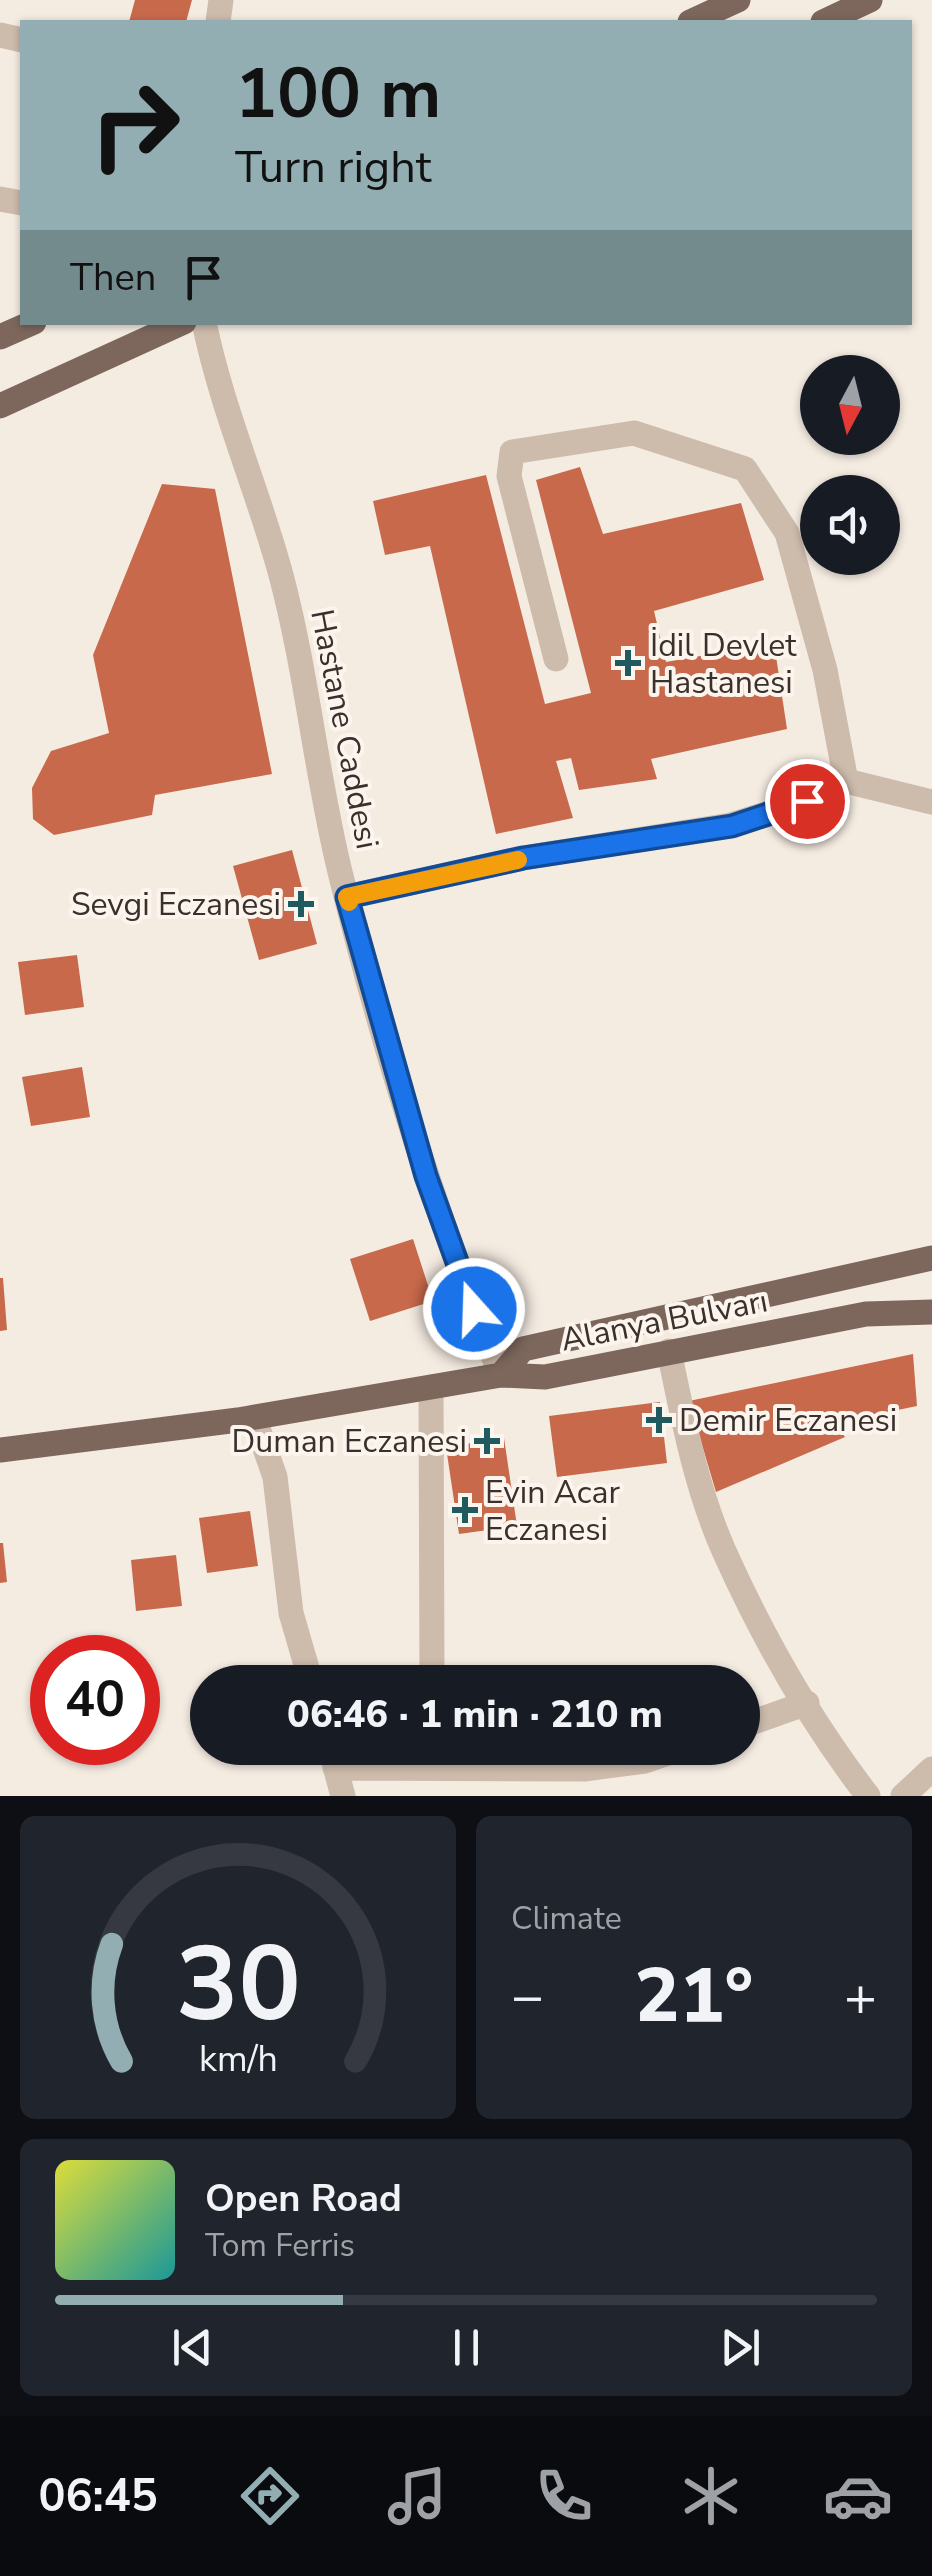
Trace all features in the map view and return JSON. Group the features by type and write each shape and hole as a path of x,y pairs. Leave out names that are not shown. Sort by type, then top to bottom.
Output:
{"main road":[{"path":"700,12 738,0"},
{"path":"826,20 870,0"},
{"path":"0,337 27,325"},
{"path":"0,406 177,325"},
{"name":"Alanya Bulvarı","path":"501,1376 523,1349 932,1258"},
{"name":"Alanya Bulvarı","path":"501,1376 546,1377 866,1314 932,1312"},
{"path":"0,1450 254,1417 501,1376"}],"street":[{"name":"Hastane Caddesi","path":"205,325 216,380 281,575 347,897 426,1176 501,1376"},
{"path":"556,659 510,476 512,452 634,433 745,469 788,532 825,670 846,782"},
{"path":"347,897 523,858 732,826 807,801 846,782 932,802"},
{"path":"669,1351 688,1444 723,1549 786,1672 868,1796"},
{"path":"431,1387 432,1665"},
{"path":"254,1417 275,1477 292,1613 306,1665"},
{"path":"760,1720 806,1703"},
{"path":"334,1765 343,1796"},
{"path":"529,1765 584,1769 614,1765"},
{"path":"903,1796 932,1769"}],"building":[{"path":"135,0 192,0 187,20 130,20"},
{"path":"580,467 603,534 741,503 764,580 654,611 666,662 774,643 787,729 651,759 657,779 579,790 571,758 556,761 573,818 496,834 430,546 385,555 373,501 486,475 545,704 591,693 536,480"},
{"path":"162,484 215,489 272,774 155,795 152,815 54,835 33,819 32,788 51,751 109,733 93,655"},
{"path":"292,850 317,944 259,960 233,866"},
{"path":"77,955 84,1007 25,1015 18,962"},
{"path":"82,1067 90,1117 31,1126 22,1077"},
{"path":"413,1239 433,1301 370,1321 350,1259"},
{"path":"0,1278 7,1330 0,1331"},
{"path":"913,1354 917,1406 835,1423 845,1437 716,1492 689,1401"},
{"path":"660,1402 667,1463 557,1477 549,1416"},
{"path":"504,1438 517,1526 459,1534 446,1447"},
{"path":"250,1511 258,1566 207,1573 199,1518"},
{"path":"0,1543 7,1582 0,1583"},
{"path":"176,1555 182,1606 136,1611 131,1560"}],"slow traffic":[{"path":"349,902 347,897 518,860"}],"place":[{"name":"İdil Devlet Hastanesi","path":"628,663"},
{"name":"Sevgi Eczanesi","path":"301,904"},
{"name":"Demir Eczanesi","path":"659,1420"},
{"name":"Duman Eczanesi","path":"487,1441"},
{"name":"Evin Acar Eczanesi","path":"465,1510"}],"route":[{"path":"474,1309 426,1176 347,897 523,858 732,826 807,801"}]}
